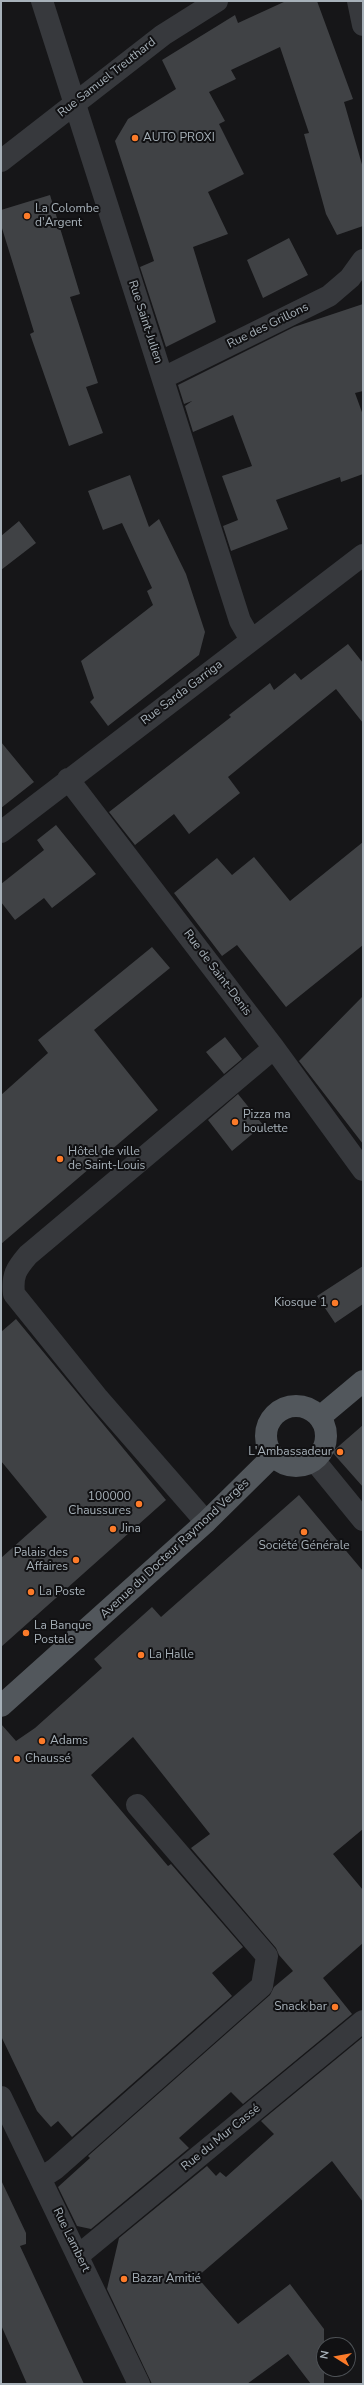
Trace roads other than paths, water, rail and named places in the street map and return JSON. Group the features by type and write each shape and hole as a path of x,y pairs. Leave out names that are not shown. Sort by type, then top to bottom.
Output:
{"main road":[{"path":"320,1417 360,1382"},
{"path":"304,1406 320,1417 324,1426 325,1440 320,1453 314,1460 304,1465 293,1466 282,1463 273,1456 265,1439 266,1429 276,1412 284,1407 304,1406"},
{"name":"Avenue du Docteur Raymond Vergès","path":"1,1706 206,1522 273,1456"}],"street":[{"name":"Rue Saint-Julien","path":"42,1 240,621 251,640"},
{"name":"Rue Samuel Treuthard","path":"1,161 163,35 218,1"},
{"path":"358,1 363,25"},
{"name":"Rue des Grillons","path":"163,378 329,296 350,278 363,260"},
{"name":"Rue Sarda Garriga","path":"1,832 68,779 363,555"},
{"name":"Rue de Saint-Denis","path":"68,779 274,1048 363,1170"},
{"path":"206,1522 97,1397 14,1294 12,1280 15,1269 28,1255 274,1048"},
{"path":"314,1460 363,1520"},
{"path":"41,2178 55,2169 262,1986 267,1956 137,1805"},
{"name":"Rue du Mur Cassé","path":"79,2255 363,2022"},
{"name":"Rue Lambert","path":"1,2096 79,2255 139,2384"}],"place":[{"name":"AUTO PROXI","path":"135,138"},
{"name":"La Colombe d'Argent","path":"27,216"},
{"name":"Pizza ma boulette","path":"235,1122"},
{"name":"Hôtel de ville de Saint-Louis","path":"60,1159"},
{"name":"Kiosque 1","path":"335,1303"},
{"name":"L'Ambassadeur","path":"340,1452"},
{"name":"100000 Chaussures","path":"139,1504"},
{"name":"Jina","path":"113,1529"},
{"name":"Société Générale","path":"304,1532"},
{"name":"Palais des Affaires","path":"76,1560"},
{"name":"La Poste","path":"31,1592"},
{"name":"La Banque Postale","path":"26,1633"},
{"name":"La Halle","path":"141,1655"},
{"name":"Adams","path":"42,1741"},
{"name":"Chaussé","path":"17,1759"},
{"name":"Snack bar","path":"335,2007"},
{"name":"Bazar Amitié","path":"124,2279"}]}
